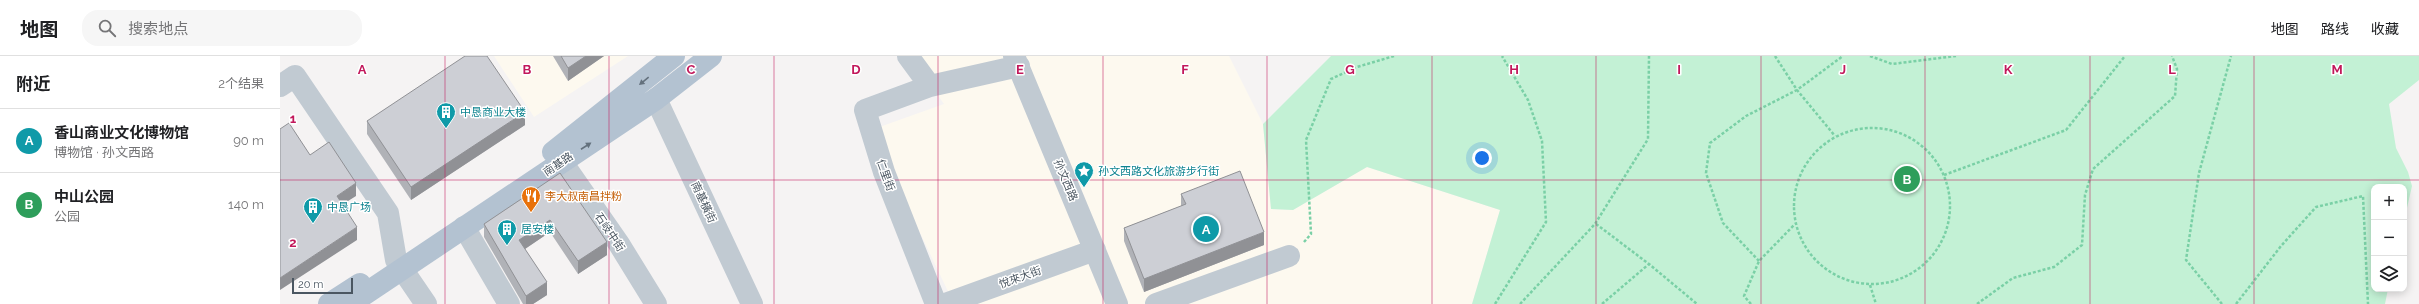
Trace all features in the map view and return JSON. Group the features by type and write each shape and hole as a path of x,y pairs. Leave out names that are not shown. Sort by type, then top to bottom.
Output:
{"main road":[{"name":"南基路","path":"399,265 554,151 674,56"},
{"name":"南基路","path":"399,265 464,227 562,162 656,99 711,56"},
{"path":"329,304 399,265"},
{"path":"350,304 399,265"}],"street":[{"path":"908,56 930,86"},
{"name":"仁里街","path":"936,304 884,172 865,110 930,86 1017,61"},
{"name":"孙文西路","path":"1017,61 1117,304"},
{"path":"280,86 295,76 388,213 399,265 426,304"},
{"name":"南基橫街","path":"656,99 752,304"},
{"name":"石岐中街","path":"562,162 619,244 656,304"},
{"path":"464,227 509,304"},
{"name":"悅來大街","path":"945,304 1095,250"},
{"path":"1156,304 1289,256"}],"path":[{"path":"1289,256 1311,234 1306,140 1331,80 1357,68 1394,56"},
{"path":"1495,304 1546,222 1542,141 1528,100 1502,56"},
{"path":"1520,304 1595,224 1648,139 1649,56"},
{"path":"1775,56 1797,90 1835,136"},
{"path":"1758,261 1723,223 1706,174 1710,143 1746,116 1797,90 1843,56"},
{"path":"1870,56 1892,64 1956,56"},
{"path":"1944,176 2066,130 2125,56"},
{"path":"1976,304 2014,278 2054,268 2082,245 2085,195 2093,169 2175,96 2177,69 2172,56"},
{"path":"2222,304 2186,260 2199,174 2231,56"},
{"path":"1860,128 1886,128 1910,138 1930,154 1944,176 1950,201 1948,226 1937,250 1920,269 1896,281 1870,285 1845,280 1822,267 1805,248 1795,224 1793,198 1800,173 1814,151 1835,136 1860,128"},
{"path":"2236,304 2281,246 2316,206 2363,196 2368,304"},
{"path":"1595,224 1649,264 1697,304"},
{"path":"1751,304 1744,296 1758,261 1795,224"},
{"path":"1602,304 1649,264"},
{"path":"1870,285 1876,304"}],"shaded area":[{"path":"494,56 628,56 534,117"},
{"name":"孙文西路文化旅游步行街","path":"910,56 1229,56 1263,124 1271,209 1293,210 1367,167 1500,210 1472,304 954,304 871,130 944,104"}],"green space":[{"path":"1331,56 2419,56 2419,80 2389,104 2396,148 2408,172 2412,186 2407,208 2407,184 2371,184 2371,292 2387,292 2385,304 1472,304 1500,210 1367,167 1293,210 1271,209 1263,124"}],"building":[{"name":"中恳商业大楼","path":"465,56 487,56 525,112 411,187 367,121"},
{"path":"561,56 586,56 568,68"},
{"name":"中恳广场","path":"289,123 310,155 329,142 356,183 337,196 357,227 280,278 280,129"},
{"path":"1240,171 1264,232 1144,279 1124,228 1186,204 1181,194"},
{"name":"居安楼","path":"560,173 607,242 578,261 550,220 519,240 547,282 526,296 484,224"}],"place":[{"name":"中恳商业大楼","path":"446,129"},
{"name":"中山公园","path":"1907,179"},
{"name":"孙文西路文化旅游步行街","path":"1084,188"},
{"name":"李大叔南昌拌粉","path":"531,213"},
{"name":"中恳广场","path":"313,224"},
{"name":"香山商业文化博物馆","path":"1206,229"},
{"name":"居安楼","path":"507,246"}]}
